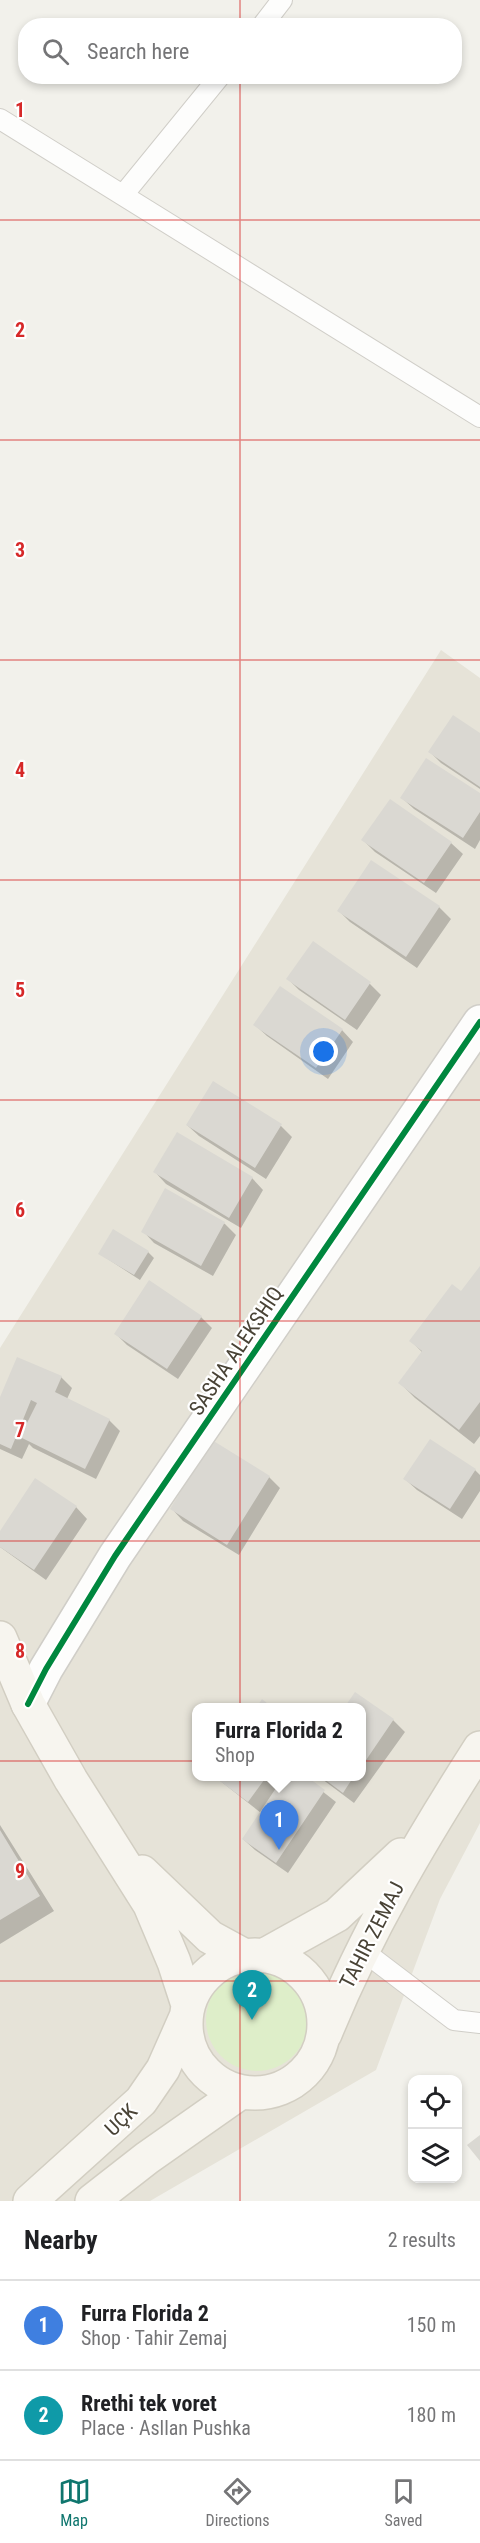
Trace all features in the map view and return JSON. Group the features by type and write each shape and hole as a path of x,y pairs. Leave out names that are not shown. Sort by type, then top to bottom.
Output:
{"main road":[{"path":"0,1638 28,1704 71,1780 113,1843 150,1905 174,1962 187,2011 187,2038 193,2057 206,2073 222,2086 241,2092 261,2094 280,2089 297,2079 311,2065 320,2047 324,2027 322,2007 314,1988 301,1972 285,1961 254,1955 210,1937 113,1843"},
{"name":"TAHIR ZEMAJ","path":"320,2047 362,1950 430,1826 480,1748"},
{"name":"TAHIR ZEMAJ","path":"254,1955 337,1915 430,1826"},
{"path":"187,2011 192,1994 205,1976 222,1962 254,1955"},
{"name":"UÇK","path":"30,2201 141,2101 163,2069 187,2011"},
{"path":"104,2196 154,2153 241,2092"}],"street":[{"name":"SASHA ALEKSHIQ","path":"28,1704 46,1669 115,1556 480,1022"}],"lane":[{"path":"268,18 282,0"},
{"path":"123,195 213,84"},
{"path":"0,119 480,417"},
{"path":"362,1950 454,2020 480,2023"}],"shaded area":[{"path":"441,650 480,678 480,1823 440,1899 376,2070 150,2201 0,2201 0,1348"}],"green space":[{"path":"257,1969 276,1973 293,1984 304,2001 308,2020 304,2039 293,2056 276,2067 257,2071 238,2067 221,2056 210,2039 206,2020 210,2001 221,1984 238,1973"}],"building":[{"path":"453,715 480,733 480,787 428,752"},
{"path":"426,758 480,793 480,812 463,838 400,798"},
{"path":"390,799 452,842 424,883 361,840"},
{"path":"371,860 440,906 406,957 337,911"},
{"path":"313,941 371,982 345,1020 286,979"},
{"path":"280,986 343,1029 316,1068 253,1025"},
{"path":"213,1081 282,1124 255,1168 186,1125"},
{"path":"177,1132 253,1177 229,1218 153,1172"},
{"path":"165,1188 225,1222 201,1266 141,1232"},
{"path":"113,1229 149,1251 134,1275 98,1254"},
{"path":"480,1266 480,1402 459,1430 398,1383 422,1351 409,1341 452,1284 461,1291"},
{"path":"149,1280 202,1316 167,1369 114,1334"},
{"path":"17,1357 62,1376 55,1392 110,1419 85,1469 20,1437 37,1403 31,1400 11,1449 0,1444 0,1397"},
{"path":"430,1439 476,1469 450,1509 403,1479"},
{"path":"212,1440 270,1476 227,1545 170,1509"},
{"path":"35,1478 77,1506 34,1570 0,1547 0,1531"},
{"path":"355,1692 394,1719 366,1760 366,1703 347,1703"},
{"path":"220,1781 263,1781 248,1802"},
{"path":"281,1781 313,1781 325,1790 276,1863 242,1839"},
{"path":"327,1781 351,1781 343,1793"},
{"path":"0,1830 40,1896 0,1920"},
{"path":"480,2135 480,2161 467,2145"}],"cycle path":[{"path":"28,1704 46,1669 115,1556 480,1022"}],"place":[{"name":"Furra Florida 2","path":"279,1850"},
{"name":"Rrethi tek voret","path":"252,2020"}]}
